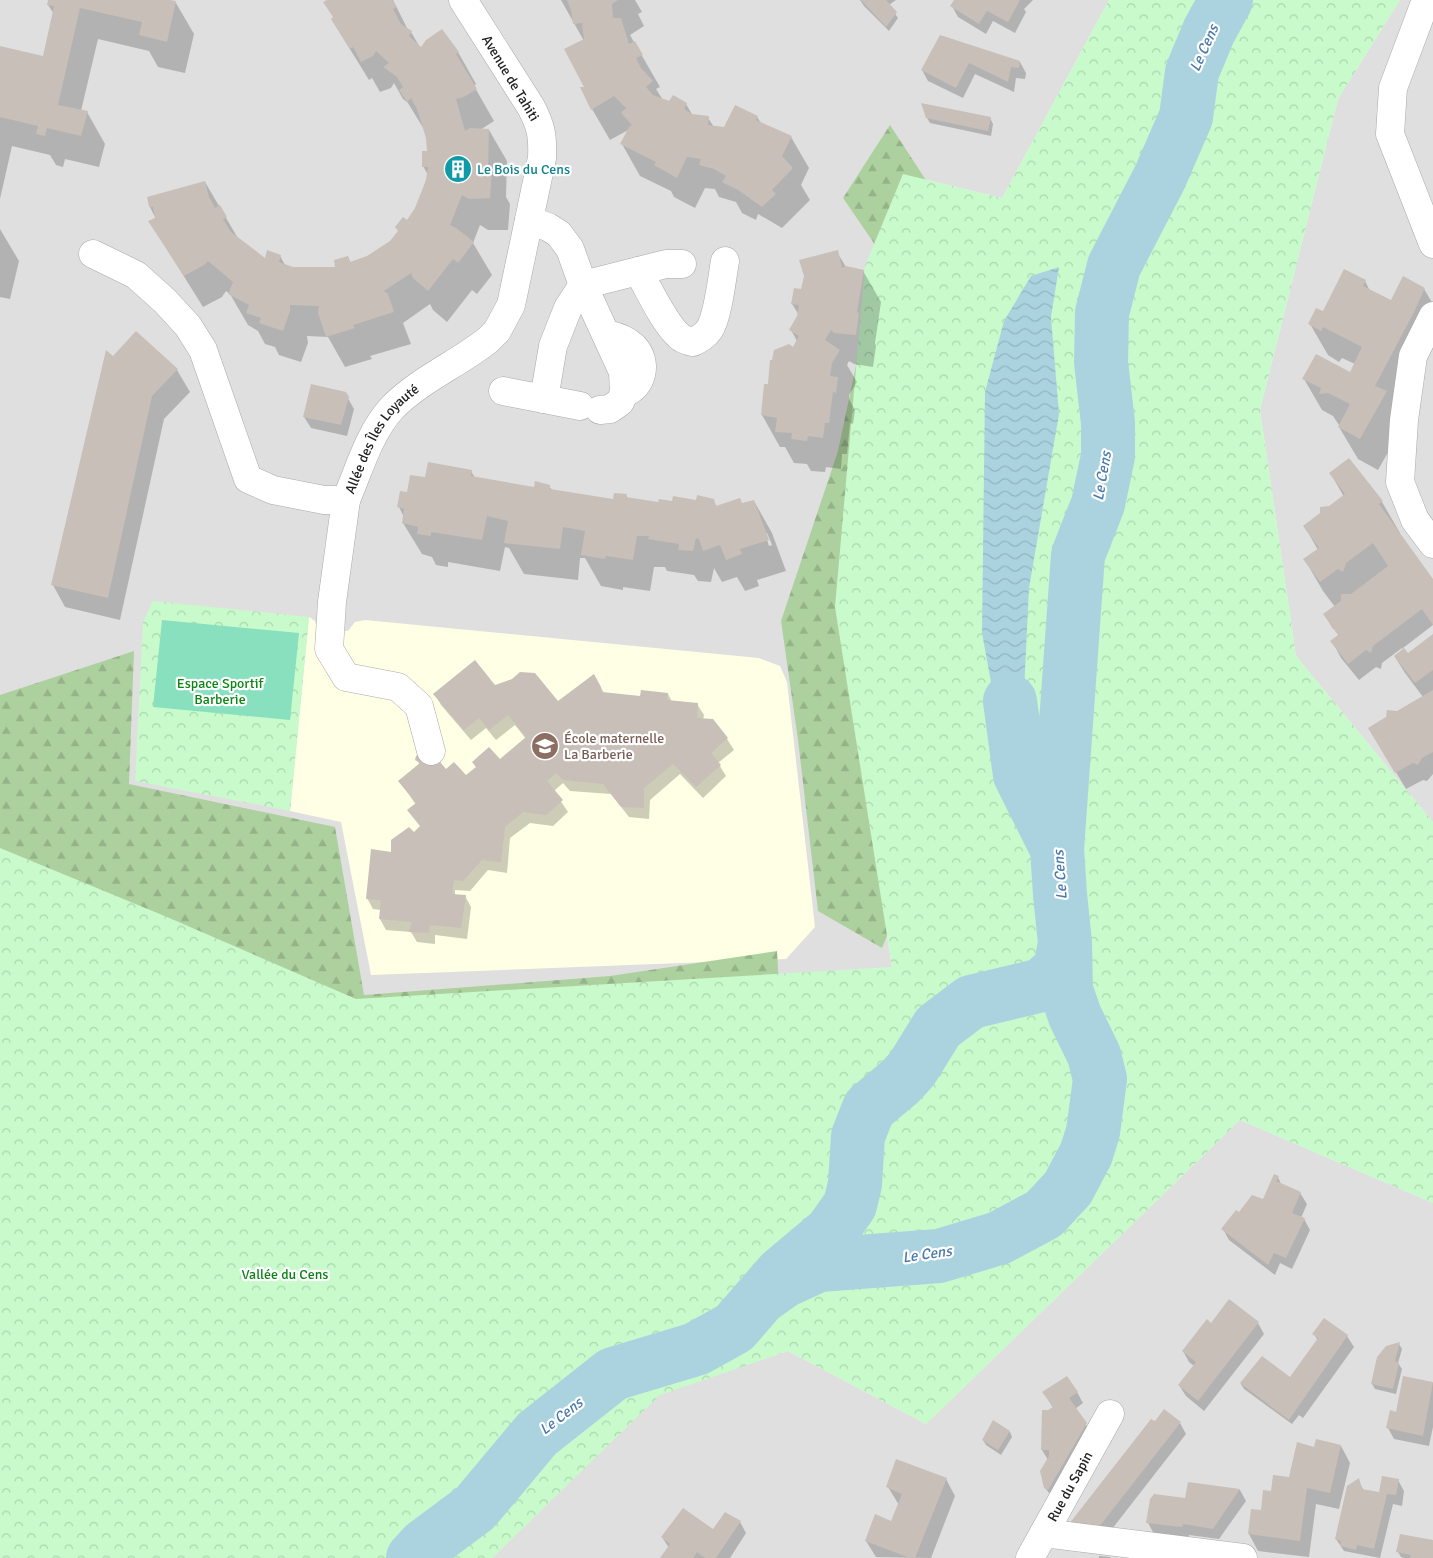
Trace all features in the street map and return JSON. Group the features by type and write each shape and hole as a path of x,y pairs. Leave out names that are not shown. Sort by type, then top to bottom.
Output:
{"street":[{"name":"Avenue de Tahiti","path":"463,0 530,106 538,120 542,133 542,158 529,220"},
{"path":"1426,0 1393,88 1390,134 1433,244"},
{"path":"503,391 590,408 610,409 616,406 624,394 623,372 583,286 570,249 559,234 529,220"},
{"name":"Allée des Îles Loyauté","path":"93,254 136,275 166,301 188,326 203,350 248,479 273,490 324,500 346,500 371,441 380,423 391,409 408,394 476,349 497,331 511,305 529,220"},
{"path":"638,271 677,335 684,340 693,342 700,339 709,330 714,320 726,261"},
{"path":"544,399 556,336 568,308 583,286 666,264 682,264"},
{"path":"1433,316 1413,356 1404,420 1400,482 1415,520 1433,544"},
{"path":"346,500 332,602 329,649 346,677 398,687 418,706 431,751"},
{"name":"Rue du Sapin","path":"1030,1558 1110,1414"},
{"path":"1044,1533 1243,1558"}],"shaded area":[{"path":"0,0 1109,0 1002,198 903,174 835,607 892,968 356,999 0,848"},
{"path":"1400,0 1433,0 1433,822 1296,656 1260,410 1338,99"},
{"name":"École maternelle La Barberie","path":"309,617 315,621 317,629 348,631 355,622 365,620 759,658 780,666 787,682 815,927 786,959 371,975 341,822 290,811"},
{"path":"1240,1120 1433,1203 1433,1558 492,1558 660,1394 788,1351 926,1424"}],"green space":[{"name":"Vallée du Cens","path":"1109,0 1400,0 1338,99 1260,410 1296,656 1433,822 1433,1203 1240,1120 926,1424 788,1351 660,1395 492,1558 0,1558 0,848 167,917 356,999 892,967 835,607 865,266 903,174 1002,198"},
{"path":"890,125 965,240 912,875 882,948 818,911 798,740 781,621 838,451 880,252 843,198"},
{"name":"Espace Sportif Barberie","path":"153,601 309,617 290,811 135,781 143,622"},
{"path":"162,620 299,633 290,720 153,707"},
{"path":"134,651 129,784 335,827 364,995 610,976 777,951 784,1073 0,1556 0,695"}],"water":[{"path":"1059,267 1051,317 1059,414 1029,588 1020,775 1004,753 982,633 985,392 1004,321 1031,276"}],"building":[{"path":"48,0 176,1 167,42 139,35 142,22 80,8 58,105 88,111 81,136 47,128 45,136 36,134 38,126 0,117 0,46 43,56 54,6 47,5"},
{"name":"Le Bois du Cens","path":"327,0 392,0 397,7 393,9 401,24 412,31 409,36 421,47 426,40 442,29 459,52 456,54 477,89 464,97 456,99 465,131 470,128 489,129 488,171 492,171 490,198 469,199 462,195 450,225 474,242 458,263 453,259 428,291 413,278 411,273 384,291 388,294 394,312 353,325 355,328 326,337 318,313 319,306 290,305 290,311 283,331 259,323 261,318 246,313 249,305 228,294 233,282 208,261 184,276 148,221 155,218 153,207 149,207 147,197 205,181 209,197 215,208 220,205 227,217 223,219 231,232 265,258 267,250 281,255 279,262 293,267 335,267 334,260 348,256 350,262 367,256 390,241 398,231 395,227 403,217 407,220 415,208 426,180 428,167 422,167 422,151 427,151 426,138 417,109 411,98 407,102 399,90 403,87 397,77 383,67 389,63 376,51 373,56 361,62 353,47 350,49 331,19 333,17 323,2"},
{"path":"567,0 618,0 612,4 613,18 621,18 629,44 635,41 643,55 636,58 641,68 653,81 646,87 653,95 669,101 673,95 687,103 684,109 692,114 709,116 708,125 724,127 735,105 758,116 756,120 792,136 782,156 793,168 772,190 776,194 762,207 738,190 722,182 726,176 714,169 699,165 701,159 687,157 677,178 654,165 656,162 620,144 632,125 621,113 626,108 614,96 591,110 580,87 584,87 564,49 584,39 582,23 573,24"},
{"path":"861,0 886,0 897,12 886,27"},
{"path":"954,0 1020,0 1008,22 987,11 979,24 950,6"},
{"path":"940,35 1020,61 1019,68 1011,67 1008,82 969,63 956,88 921,70"},
{"path":"921,103 991,117 988,131 926,118"},
{"path":"838,250 842,268 846,266 864,270 857,312 859,313 856,335 834,333 831,330 825,340 840,350 832,363 830,376 838,377 836,393 833,392 829,423 825,423 823,438 808,436 807,441 791,439 792,433 775,432 777,418 761,415 764,384 768,384 770,360 772,360 774,350 789,344 793,347 799,336 789,330 797,316 799,305 791,304 794,288 801,289 804,276 799,260"},
{"path":"1344,269 1366,280 1363,286 1391,300 1403,276 1425,288 1375,386 1387,391 1360,439 1338,427 1350,404 1328,393 1319,394 1321,388 1302,379 1316,354 1350,372 1362,347 1323,327 1321,331 1308,324 1316,308 1323,311"},
{"path":"136,331 178,369 152,396 108,598 51,585 106,350 113,356"},
{"path":"311,384 346,392 349,397 341,425 303,417"},
{"path":"1349,458 1383,501 1379,504 1433,579 1433,625 1422,609 1373,646 1371,653 1366,650 1348,664 1330,641 1338,635 1323,614 1341,601 1341,594 1351,594 1388,566 1373,543 1346,563 1343,572 1338,569 1320,582 1303,559 1319,548 1303,526 1320,513 1320,507 1329,506 1345,494 1329,473"},
{"path":"428,462 472,470 471,476 534,487 535,481 550,485 550,489 613,499 614,493 627,494 626,497 658,502 659,499 672,501 673,496 696,500 697,495 714,499 716,506 740,498 742,503 754,500 769,540 740,549 742,554 726,560 720,545 703,551 699,539 696,538 693,551 678,550 679,544 648,539 649,536 637,536 633,560 606,556 605,559 581,555 585,531 563,527 560,549 504,543 508,521 487,516 482,540 431,532 431,536 417,534 418,527 402,523 404,509 397,507 400,491 407,492 410,475 425,477"},
{"path":"1433,634 1433,670 1415,683 1394,656 1404,648 1408,653"},
{"path":"475,660 495,685 512,679 520,672 535,673 558,701 594,674 602,692 640,696 641,690 668,693 667,700 698,703 697,718 713,719 728,738 711,753 721,765 696,787 673,764 644,788 644,808 621,807 603,784 563,780 556,773 547,781 563,800 546,815 523,812 505,827 501,862 482,860 463,881 454,880 452,894 466,895 461,928 430,925 429,933 409,932 412,922 379,919 381,900 366,899 371,849 391,852 391,840 409,827 414,832 420,826 407,810 416,803 398,781 420,763 415,760 416,756 425,749 431,751 446,769 454,762 466,775 476,767 472,762 489,747 500,759 526,737 508,715 489,730 479,718 464,730 433,694"},
{"path":"1433,690 1433,752 1422,758 1418,765 1413,763 1395,773 1368,728 1386,717 1387,710 1397,711"},
{"path":"1274,1174 1279,1176 1276,1181 1301,1192 1292,1213 1305,1218 1286,1258 1274,1253 1268,1265 1221,1229 1236,1210 1239,1212 1252,1195 1263,1199"},
{"path":"1229,1299 1259,1322 1198,1401 1178,1385 1196,1362 1182,1351 1207,1319 1211,1323"},
{"path":"1324,1318 1348,1335 1289,1420 1240,1383 1262,1356 1290,1377 1318,1338 1312,1334"},
{"path":"1400,1342 1395,1361 1399,1363 1393,1389 1371,1384 1377,1357 1386,1346"},
{"path":"1067,1376 1078,1392 1069,1398 1087,1423 1048,1490 1044,1488 1040,1471 1049,1456 1049,1450 1041,1450 1042,1410 1048,1410 1053,1407 1042,1392"},
{"path":"1403,1376 1433,1382 1423,1436 1386,1428 1390,1410 1396,1412"},
{"path":"1164,1409 1181,1422 1099,1527 1069,1524 1151,1419 1155,1421"},
{"path":"993,1420 1010,1431 998,1450 982,1440"},
{"path":"1316,1439 1341,1445 1330,1493 1307,1488 1300,1541 1248,1534 1251,1509 1261,1510 1263,1490 1271,1491 1273,1475 1289,1477 1297,1442 1314,1447"},
{"path":"896,1459 947,1478 915,1558 910,1558 865,1541 875,1514 891,1521 902,1494 886,1487"},
{"path":"1382,1476 1399,1479 1396,1495 1387,1494 1374,1549 1357,1545 1356,1550 1340,1546 1341,1541 1335,1539 1347,1486 1359,1478 1362,1489 1379,1492"},
{"path":"1188,1482 1240,1489 1213,1529 1183,1524 1182,1527 1146,1523 1150,1499 1154,1494 1185,1498"},
{"path":"683,1508 713,1529 725,1512 741,1521 716,1558 705,1558 697,1552 693,1558 660,1558 670,1544 661,1537"},
{"path":"1400,1534 1433,1540 1433,1558 1410,1558 1411,1555 1396,1552"}],"waterway":[{"name":"Le Cens","path":"760,1298 784,1281 819,1265 939,1256 999,1238 1044,1214 1068,1188 1086,1154 1093,1132 1100,1079 1094,1055 1075,1016 1066,990 1065,943 1057,849 1078,555 1098,504 1108,456 1108,423 1101,362 1102,313 1114,266 1160,177 1186,117 1192,72 1209,31 1226,0"},
{"path":"1010,701 1020,775 1057,849"},
{"name":"Le Cens","path":"413,1558 424,1546 475,1508 537,1434 613,1374 696,1349 734,1328 781,1274 831,1232 850,1205 855,1184 858,1136 869,1108 900,1082 912,1069 938,1027 971,1002 1042,985 1060,969 1065,943"}],"place":[{"name":"Le Bois du Cens","path":"458,169"},
{"name":"École maternelle La Barberie","path":"545,746"}]}
